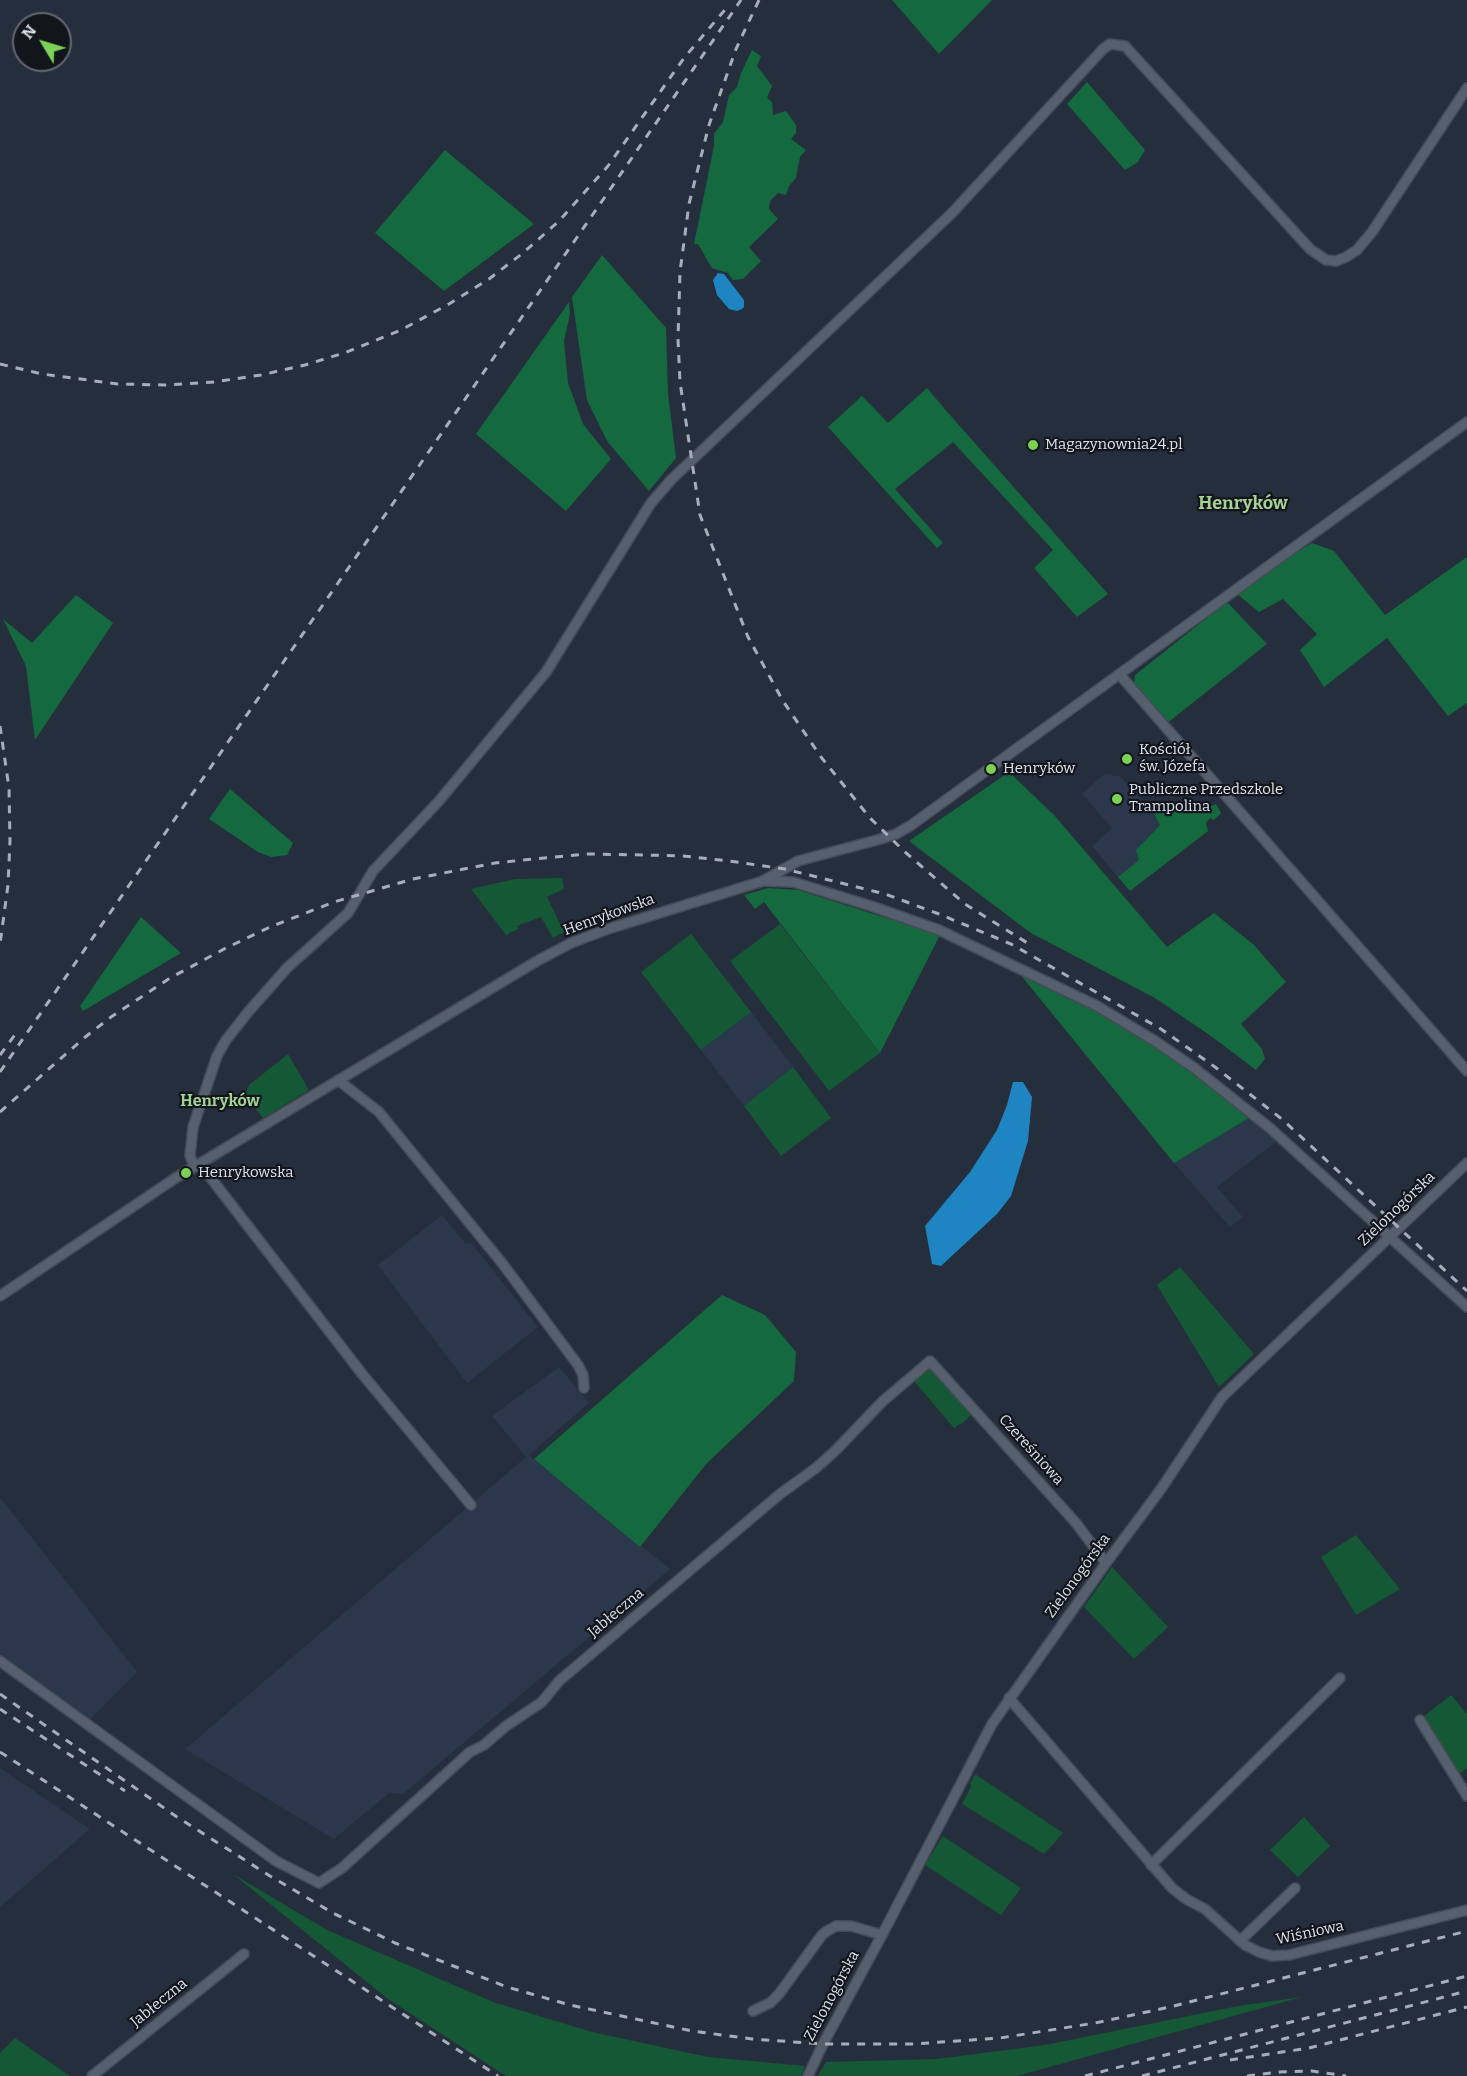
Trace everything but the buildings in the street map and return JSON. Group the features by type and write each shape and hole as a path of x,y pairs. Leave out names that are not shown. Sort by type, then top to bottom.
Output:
{"street":[{"path":"471,1505 363,1375 190,1156 193,1127 218,1056 226,1040 287,968 348,913 373,871 439,801 546,672 651,503 672,479 952,213 1103,49 1110,44 1125,46 1310,249 1326,260 1336,261 1346,257 1357,250 1372,232 1467,88"},
{"name":"Henrykowska","path":"0,1296 197,1166 537,961 571,943 628,922 763,881 798,861 877,840 896,834 910,826 1467,422"},
{"path":"1120,675 1467,1071"},
{"path":"763,881 793,882 939,930 1097,1006 1155,1041 1193,1067 1271,1129 1467,1306"},
{"path":"338,1080 379,1113 502,1263 578,1365 583,1375 584,1388"},
{"name":"Zielonogórska","path":"808,2076 992,1724 1161,1489 1222,1397 1467,1163"},
{"name":"Czereśniowa","path":"930,1361 1076,1522 1106,1563"},
{"name":"Jabłeczna","path":"0,1661 276,1861 319,1883 342,1868 470,1752 484,1745 506,1726 542,1702 559,1681 780,1494 816,1468 883,1401 930,1361"},
{"path":"1151,1864 1340,1678"},
{"name":"Wiśniowa","path":"1009,1698 1172,1888 1204,1909 1240,1941 1259,1952 1272,1956 1289,1955 1467,1910"},
{"path":"1420,1720 1467,1796"},
{"path":"1240,1941 1295,1888"},
{"path":"753,2011 770,2003 779,1994 827,1930 836,1926 851,1926 882,1935"},
{"name":"Jabłeczna","path":"92,2076 244,1954"}],"shaded area":[{"path":"1103,775 1121,777 1160,824 1136,850 1139,860 1118,877 1092,846 1112,828 1082,794"},
{"path":"751,1012 793,1067 744,1106 701,1050"},
{"path":"1249,1118 1276,1142 1217,1187 1243,1217 1230,1227 1174,1163"},
{"path":"442,1215 466,1244 468,1242 473,1245 538,1327 467,1383 378,1265"},
{"path":"559,1367 589,1403 529,1455 670,1569 403,1794 389,1793 334,1839 185,1749 526,1457 492,1416"},
{"path":"0,1497 137,1672 89,1721 0,1656"},
{"path":"0,1768 90,1829 0,1907"}],"green space":[{"path":"892,0 992,0 939,54"},
{"path":"752,50 761,56 757,66 772,86 767,98 772,102 773,115 786,111 796,125 796,133 791,139 806,150 800,157 796,178 789,186 786,195 778,193 770,201 769,209 778,219 749,247 761,261 743,279 733,280 728,273 712,268 698,244 694,244 714,146 714,134 723,122 729,95 737,87"},
{"path":"1087,82 1145,150 1138,162 1125,170 1067,104"},
{"path":"445,150 534,224 444,291 375,233"},
{"path":"602,255 666,328 668,394 676,458 649,491 607,441 587,400 572,297"},
{"path":"569,302 570,314 564,341 568,383 583,424 611,459 566,511 476,434"},
{"path":"927,388 1108,594 1077,617 1034,568 1053,550 953,442 895,489 943,543 937,548 828,427 862,396 888,423"},
{"path":"1312,543 1334,551 1385,615 1467,557 1467,703 1448,716 1387,638 1324,687 1300,650 1317,634 1283,599 1259,612 1237,594 1268,570"},
{"path":"76,595 113,623 35,740 26,666 3,619 32,643"},
{"path":"1227,602 1267,644 1166,724 1134,685 1135,675"},
{"path":"1009,772 1054,815 1167,947 1214,913 1254,945 1286,982 1241,1024 1262,1049 1265,1059 1256,1070 1155,998 1031,933 909,841"},
{"path":"230,789 293,843 287,855 271,857 258,852 209,819"},
{"path":"1180,803 1209,807 1216,804 1221,813 1214,820 1210,818 1206,823 1208,831 1130,891 1118,877 1139,860 1136,850 1160,825 1153,812 1161,805 1170,808"},
{"path":"562,878 564,889 547,897 564,932 553,938 541,917 517,926 518,929 506,935 471,889 515,879"},
{"path":"768,888 798,890 940,935 880,1053 764,902 755,909 744,895"},
{"path":"141,917 181,953 83,1011 80,1006"},
{"path":"780,924 880,1053 829,1091 730,961"},
{"path":"691,934 751,1012 701,1050 641,972"},
{"path":"1019,973 1073,998 1137,1033 1184,1064 1249,1118 1174,1163"},
{"path":"288,1054 309,1090 263,1118 245,1095 249,1085"},
{"path":"793,1067 831,1118 781,1156 744,1106"},
{"path":"1180,1267 1254,1354 1219,1387 1157,1285"},
{"path":"722,1295 765,1315 796,1352 794,1381 707,1463 640,1547 534,1459"},
{"path":"931,1368 972,1414 954,1428 914,1381"},
{"path":"1356,1535 1400,1589 1356,1615 1321,1557"},
{"path":"1112,1567 1168,1627 1134,1659 1084,1607"},
{"path":"1451,1695 1467,1714 1467,1768 1458,1775 1423,1717"},
{"path":"975,1774 1063,1833 1044,1854 962,1804"},
{"path":"1304,1817 1330,1846 1298,1877 1270,1850"},
{"path":"943,1836 1021,1888 1001,1915 925,1865"},
{"path":"233,1874 327,1930 493,2002 592,2032 708,2057 805,2066 801,2076 506,2076 388,1999"},
{"path":"1302,1997 1017,2076 818,2076 826,2062 937,2059 1045,2045 1238,2006"},
{"path":"15,2038 70,2076 0,2076 0,2053"}],"water":[{"path":"718,273 724,274 744,300 742,309 737,311 729,309 717,295 713,280"},
{"path":"1013,1082 1023,1082 1032,1097 1028,1141 1011,1196 997,1214 941,1266 932,1264 925,1226 970,1172 997,1130"}],"railway":[{"path":"0,1072 741,0"},
{"path":"759,0 736,49 709,125 689,204 680,272 678,339 680,382 700,515 748,637 783,701 821,757 870,818 905,852 965,904 1029,944"},
{"path":"0,364 42,374 118,384 166,385 214,382 305,365 344,353 401,330 489,279 559,221 608,166 684,58 729,5"},
{"path":"0,726 9,788 10,841 8,885 0,944"},
{"path":"0,1112 84,1038 170,978 270,927 334,902 413,879 495,863 533,859 588,854 683,856 729,861 785,869 885,894 939,914 1011,944 1161,1029 1215,1067 1283,1120 1467,1291"},
{"path":"0,1055 17,1032"},
{"path":"0,1694 177,1817 333,1913 395,1943 507,1987 570,2005 692,2031 752,2039 823,2044 913,2044 1000,2038 1095,2023 1170,2007 1467,1931"},
{"path":"0,1709 125,1791"},
{"path":"0,1752 498,2076"},
{"path":"1085,2076 1467,1976"},
{"path":"1142,2076 1467,1991"},
{"path":"1230,2060 1309,2048 1467,2007"},
{"path":"1247,2076 1312,2071 1346,2076"}],"place":[{"name":"Magazynownia24.pl","path":"1033,445"},
{"name":"Kościół św. Józefa","path":"1127,759"},
{"name":"Henryków","path":"991,769"},
{"name":"Publiczne Przedszkole Trampolina","path":"1117,799"},
{"name":"Henrykowska","path":"186,1173"}],"district":[{"name":"Henryków","path":"1243,504"},
{"name":"Henryków","path":"220,1102"}]}
